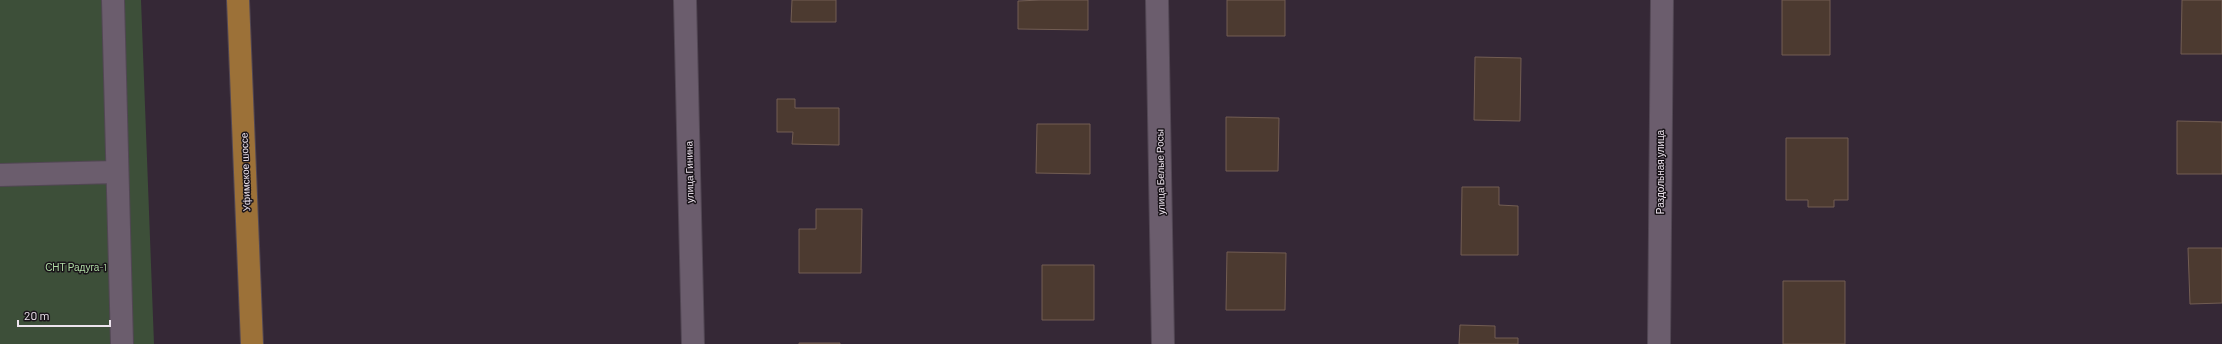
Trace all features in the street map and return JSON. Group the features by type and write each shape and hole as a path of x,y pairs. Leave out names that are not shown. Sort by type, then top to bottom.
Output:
{"main road":[{"name":"Уфимское шоссе","path":"238,0 252,344"}],"street":[{"path":"113,0 116,172 122,344"},
{"name":"улица Гинина","path":"685,0 693,344"},
{"name":"улица Белые Росы","path":"1157,0 1163,344"},
{"name":"Раздольная улица","path":"1659,344 1662,0"},
{"path":"0,175 116,172"}],"green space":[{"name":"СНТ Радуга-1","path":"0,0 141,0 154,344 0,344"}],"building":[{"path":"792,0 836,0 836,22 791,22"},
{"path":"1088,0 1088,30 1018,29 1018,1"},
{"path":"1227,0 1285,0 1285,36 1227,36"},
{"path":"1782,0 1830,0 1830,55 1782,55"},
{"path":"2182,0 2222,0 2222,54 2181,54"},
{"path":"1475,57 1521,58 1520,121 1474,120"},
{"path":"777,99 795,99 795,108 839,108 839,145 792,144 793,132 777,132"},
{"path":"1226,117 1279,118 1278,171 1226,171"},
{"path":"2177,121 2222,122 2222,174 2177,174"},
{"path":"1037,124 1090,124 1090,174 1036,173"},
{"path":"1786,138 1848,138 1848,200 1834,200 1834,207 1808,207 1808,200 1786,200"},
{"path":"1462,187 1499,187 1499,205 1518,206 1518,255 1461,255"},
{"path":"816,209 862,209 861,273 799,273 799,229 816,229"},
{"path":"2188,248 2222,248 2222,303 2190,304"},
{"path":"1227,252 1286,253 1285,310 1226,310"},
{"path":"1042,265 1094,265 1094,320 1042,320"},
{"path":"1783,281 1845,281 1845,344 1783,344"},
{"path":"1460,325 1495,326 1495,338 1518,338 1518,344 1459,344"},
{"path":"840,343 840,344 799,344"}]}
